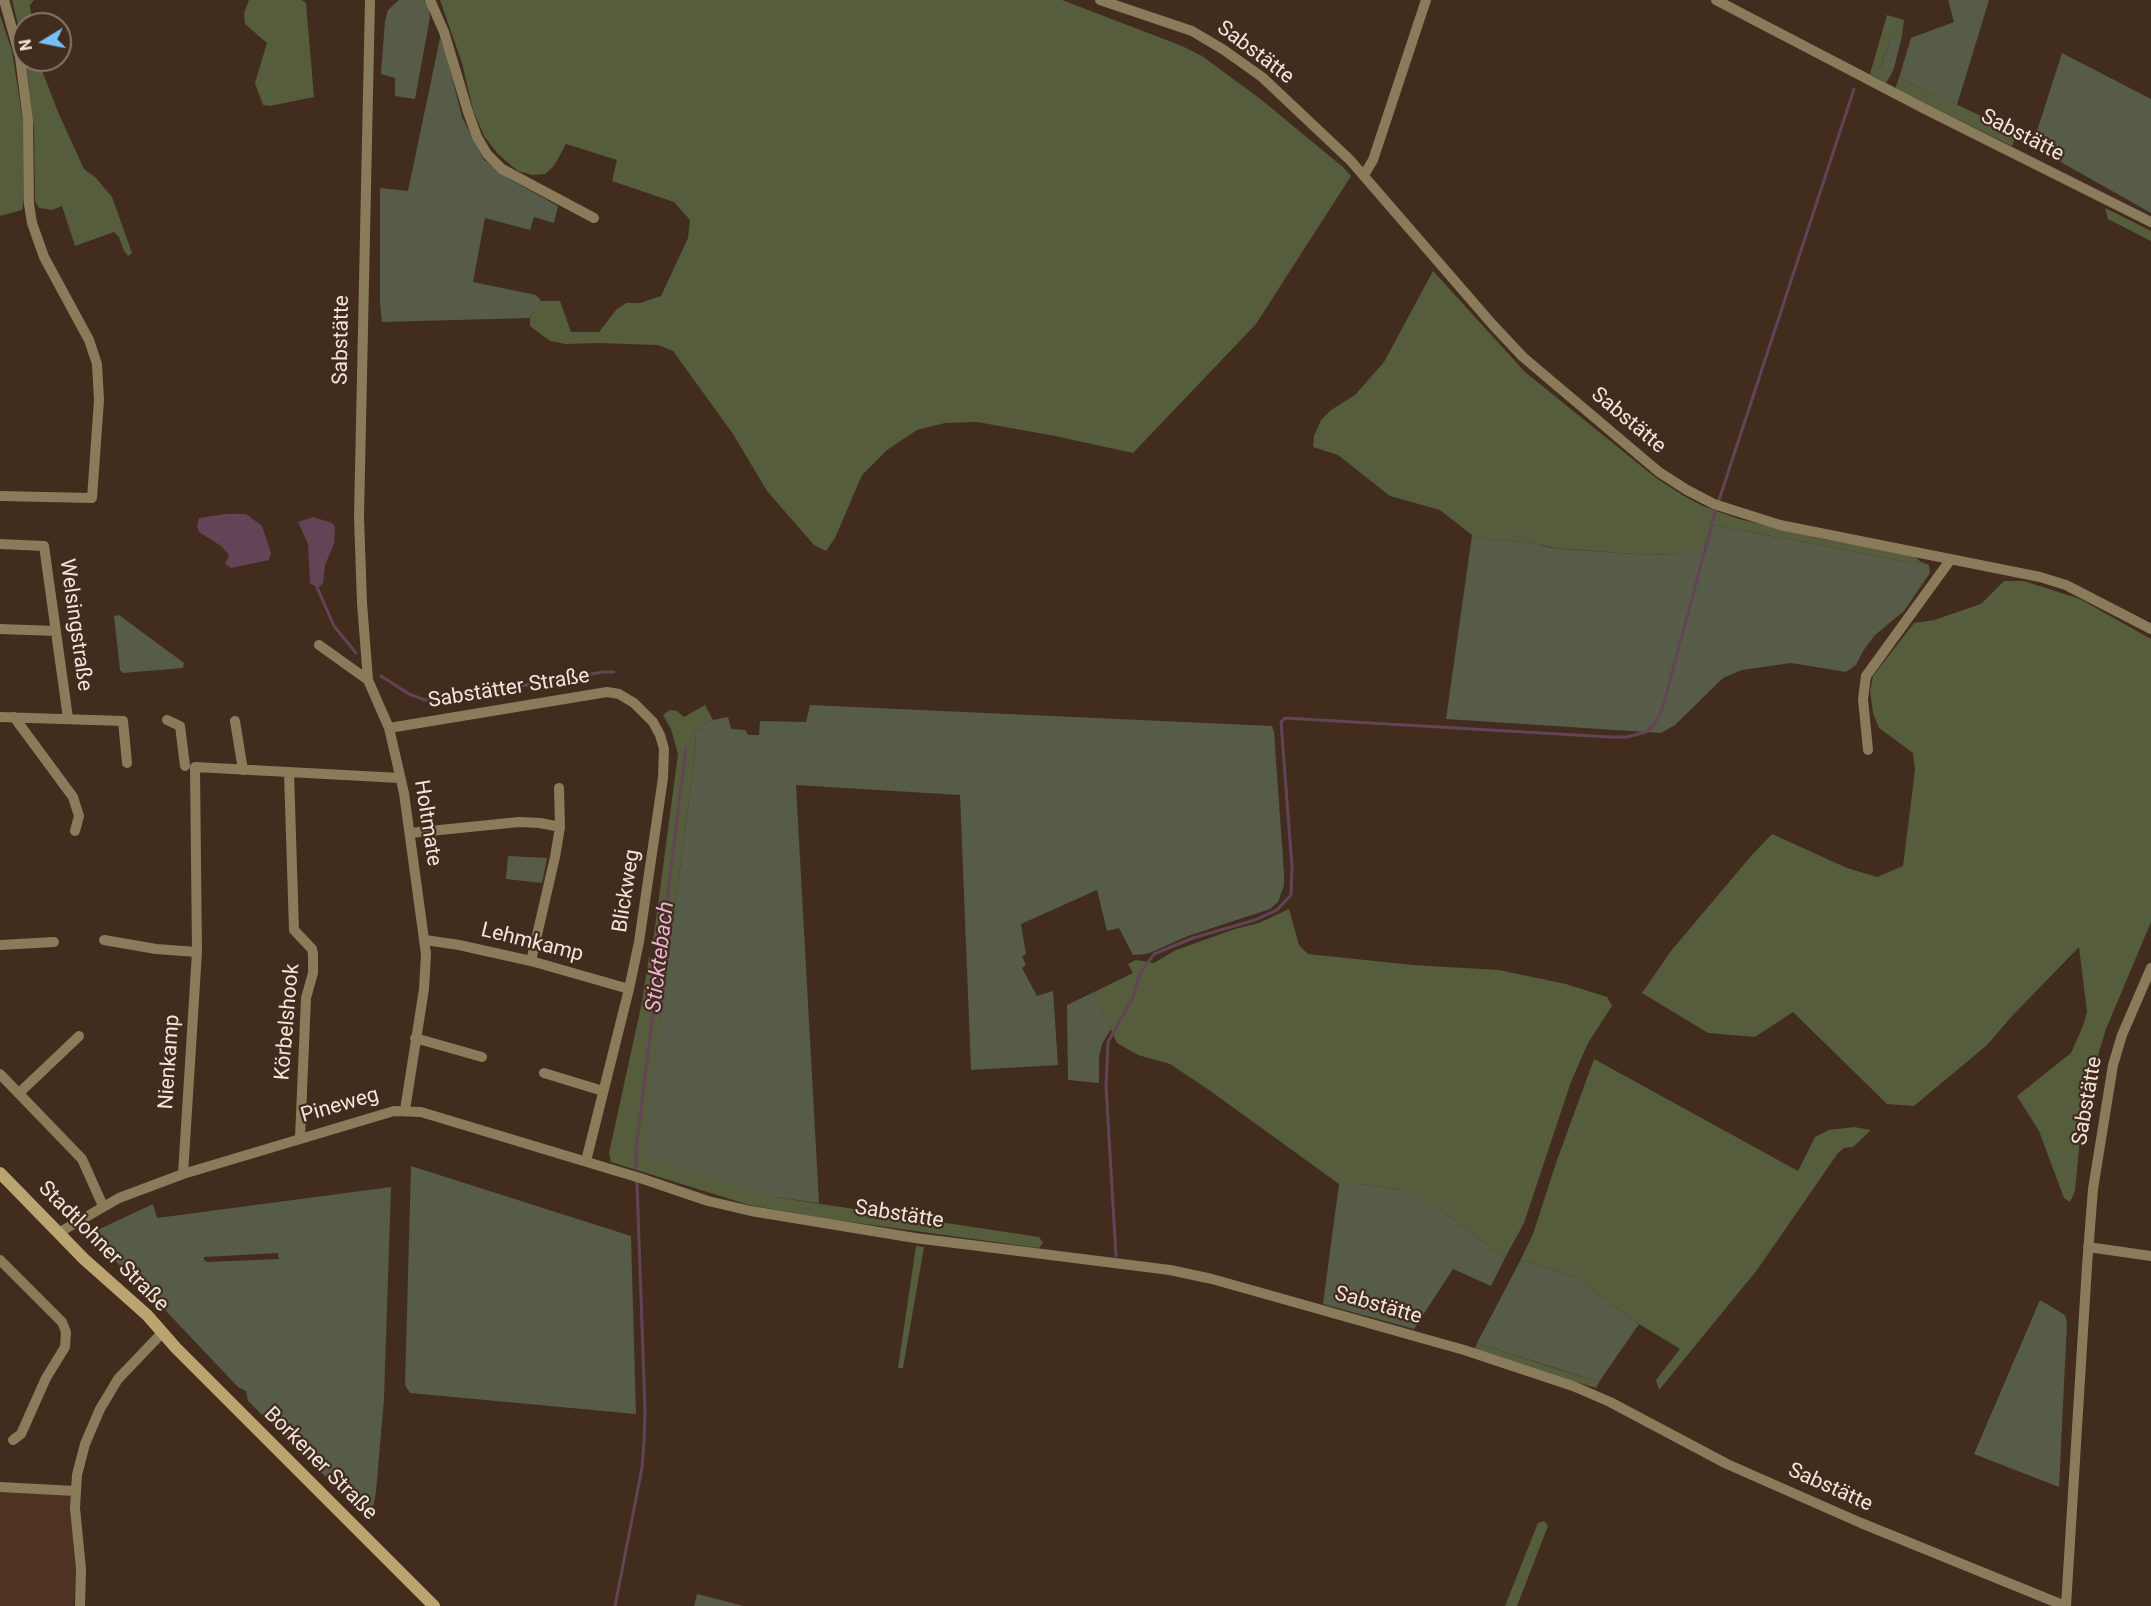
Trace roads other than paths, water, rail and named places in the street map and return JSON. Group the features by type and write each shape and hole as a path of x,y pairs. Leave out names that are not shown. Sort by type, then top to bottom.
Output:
{"main road":[{"name":"Stadtlohner Straße","path":"0,1173 84,1258 147,1315 178,1351"},
{"name":"Borkener Straße","path":"178,1351 434,1606"}],"street":[{"path":"0,496 92,498 99,400 97,364 89,340 44,257 32,223 29,204 27,110 20,57 4,0"},
{"name":"Sabstätte","path":"368,680 359,517 370,0"},
{"path":"429,0 444,32 477,137 487,154 502,169 594,218"},
{"name":"Sabstätte","path":"1100,0 1192,31 1262,77 1364,175 1523,357 1651,465 1687,490 1714,504 1744,515 1814,532 2040,577 2066,585 2151,629"},
{"path":"1364,175 1373,160 1426,0"},
{"name":"Sabstätte","path":"1716,0 1923,108 2151,222"},
{"name":"Welsingstraße","path":"0,544 44,546 68,718"},
{"path":"1868,750 1863,699 1866,676 1951,559"},
{"path":"0,629 56,631"},
{"path":"319,645 368,680"},
{"name":"Holtmate","path":"368,680 389,728 400,778 425,940 425,974 405,1110"},
{"name":"Sabstätter Straße","path":"389,728 607,692 619,694 634,703"},
{"name":"Blickweg","path":"586,1161 639,942 665,762 664,749 653,722 634,703"},
{"path":"0,717 123,721 127,763"},
{"path":"14,717 73,797 79,816 75,831"},
{"name":"Nienkamp","path":"167,720 180,726 186,766 197,952 183,1174"},
{"path":"235,721 243,770"},
{"path":"186,766 400,778"},
{"name":"Körbelshook","path":"289,773 294,930 312,949 313,954 313,973 306,998 300,1138"},
{"path":"531,961 560,827 559,788"},
{"path":"410,833 519,822 560,827"},
{"path":"104,940 156,949 197,952"},
{"name":"Lehmkamp","path":"425,940 531,961 629,989"},
{"path":"0,945 54,942"},
{"name":"Sabstätte","path":"640,1178 708,1201 782,1217 915,1238 1160,1268 1193,1275 1464,1350 1573,1386 1601,1398 1727,1464 1882,1532 2066,1606 2093,1189 2113,1065 2122,1035 2151,968"},
{"path":"19,1093 79,1036"},
{"path":"415,1038 482,1057"},
{"path":"544,1073 603,1091"},
{"path":"0,1074 82,1159 103,1206"},
{"name":"Pineweg","path":"60,1232 103,1206 183,1174 394,1111 405,1110 431,1114 640,1178"},
{"path":"2088,1247 2151,1256"},
{"path":"0,1260 62,1322 66,1332 65,1347 46,1378 21,1434 13,1440"},
{"path":"80,1606 81,1569 75,1526 75,1491 85,1444 100,1409 118,1379 162,1333"},
{"path":"0,1487 75,1491"}],"waterway":[{"path":"1719,500 1854,89"},
{"path":"1116,1256 1106,1086 1108,1042 1133,997 1139,975 1154,954 1193,938 1255,920 1277,910 1291,895 1292,867 1281,722 1285,718 1610,737 1627,737 1646,732 1653,726 1662,710 1716,509"},
{"path":"316,585 334,626 356,653"},
{"name":"Sticktebach","path":"381,676 409,694 425,700 614,672"},
{"name":"Sticktebach","path":"636,1167 636,1150 686,747"},
{"path":"615,1606 642,1468 644,1441 645,1411 637,1183"}]}
